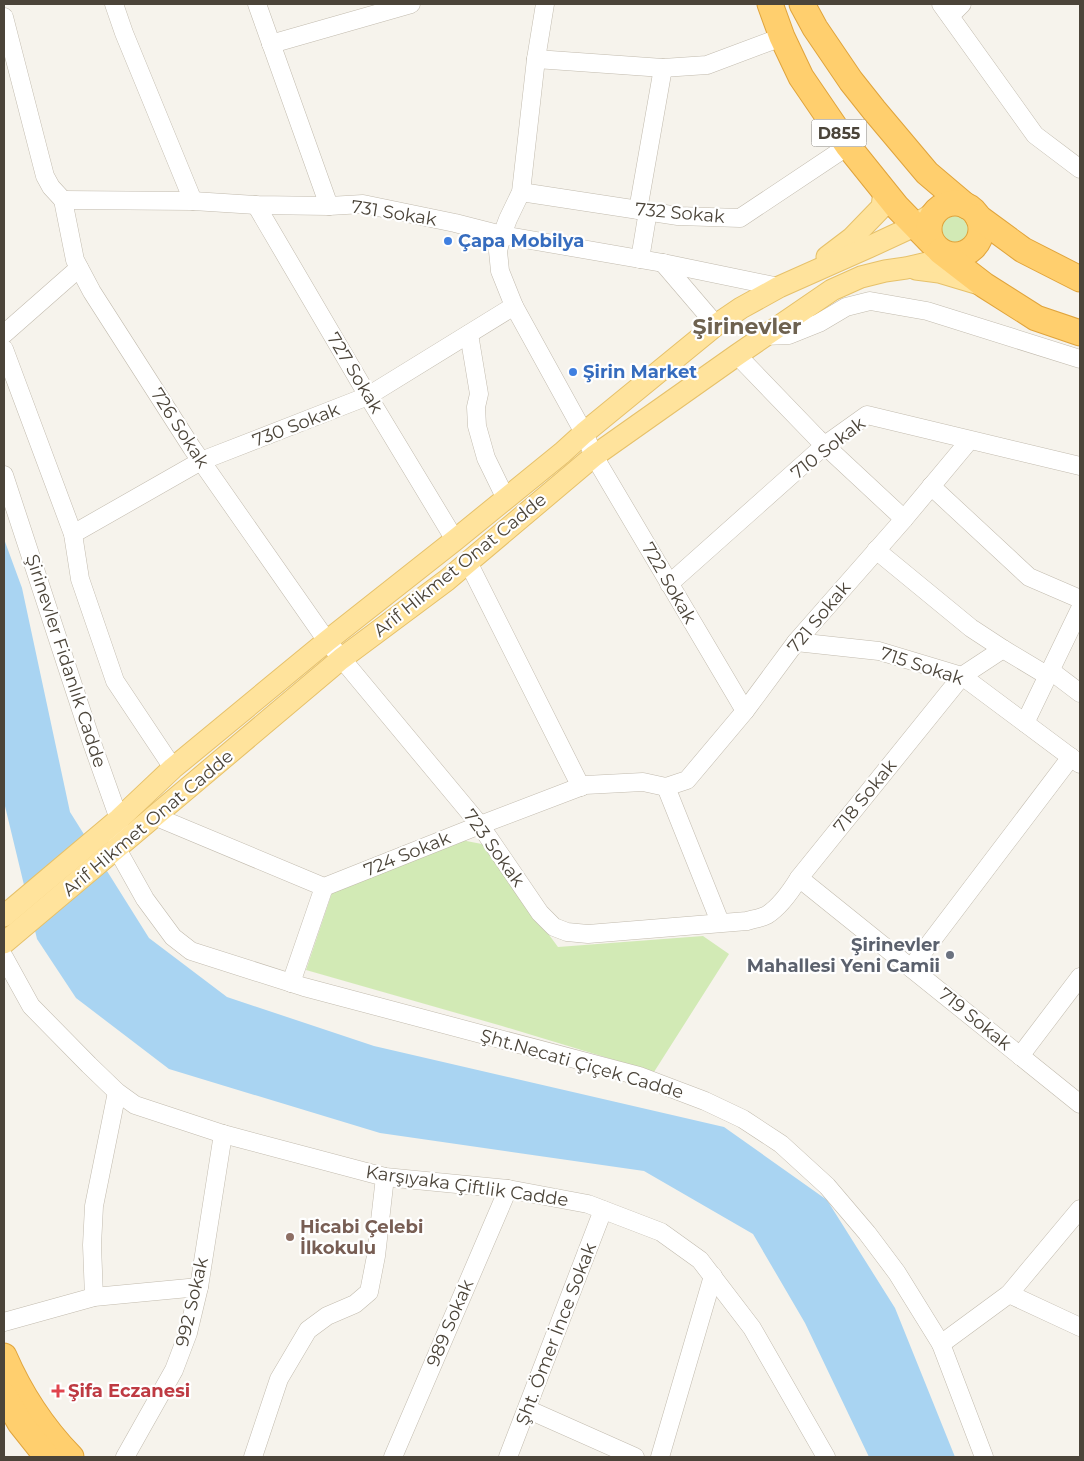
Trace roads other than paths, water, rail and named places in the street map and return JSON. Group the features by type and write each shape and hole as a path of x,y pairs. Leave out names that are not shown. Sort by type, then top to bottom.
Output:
{"highway":[{"name":"D855","path":"770,4 782,37 801,77 848,146 897,207 924,219 945,253 985,286 1036,318 1080,333"},
{"name":"D855","path":"802,4 845,74 927,173 1023,250 1080,279"},
{"path":"924,219 941,207 958,203 972,211 981,225 981,234 978,242 972,249 965,254 945,253"},
{"path":"4,1356 9,1368 46,1429 71,1457"},
{"path":"4,1395 20,1423 47,1457"}],"main road":[{"path":"804,275 852,238 870,220 882,207 884,191"},
{"name":"Arif Hikmet Onat Cadde","path":"5,915 119,820 173,768 327,641 456,540 716,325 741,308 779,287 869,248 924,219"},
{"name":"Arif Hikmet Onat Cadde","path":"11,938 342,659 447,580 594,456 737,354 832,290 861,277 906,268 945,253"},
{"path":"906,268 939,272 985,286"}],"street":[{"path":"114,4 124,33 193,201"},
{"path":"257,4 329,206"},
{"path":"271,44 411,4"},
{"name":"722 Sokak","path":"545,4 536,59 521,192 502,235 498,251 500,271 514,306 584,433 594,456 745,711"},
{"path":"951,8 1034,135 1080,168"},
{"path":"4,17 44,176 63,200"},
{"path":"536,59 663,68 706,65 782,37"},
{"path":"640,259 643,210 663,68"},
{"name":"732 Sokak","path":"521,192 678,216 740,218 848,146"},
{"name":"731 Sokak","path":"63,200 193,201 256,205 329,206 363,204 502,235 663,263 779,287"},
{"name":"726 Sokak","path":"63,200 75,260 92,292 201,461 327,641"},
{"name":"727 Sokak","path":"256,205 368,396 456,540"},
{"path":"663,263 716,325"},
{"path":"4,334 79,268"},
{"path":"763,336 788,335 819,323 846,307 870,301 927,311 1080,359"},
{"name":"730 Sokak","path":"73,534 201,461 368,396 514,306"},
{"path":"469,334 479,394 476,407 477,426 486,458 506,499"},
{"path":"4,348 73,534 80,579 115,681 173,768"},
{"path":"737,354 825,446 904,519"},
{"name":"710 Sokak","path":"669,584 825,446 867,415 1080,466"},
{"name":"721 Sokak","path":"666,787 687,780 745,711 796,642 904,519 969,440"},
{"name":"Şirinevler Fidanlık Cadde","path":"4,474 119,820 112,853"},
{"path":"931,486 1029,577 1080,599"},
{"path":"876,550 971,628 1003,649 1050,673 1080,693"},
{"path":"468,562 581,787"},
{"path":"1025,722 1076,628 1080,609"},
{"name":"723 Sokak","path":"327,641 480,825 540,913 554,927 567,932 588,934 720,922"},
{"name":"715 Sokak","path":"796,642 879,651 962,676 1076,761"},
{"name":"718 Sokak","path":"720,922 747,921 766,916 775,908 790,892 799,878 962,676 1003,649"},
{"path":"911,968 1076,761"},
{"name":"724 Sokak","path":"324,887 585,785 643,782 666,787"},
{"path":"666,787 720,922"},
{"path":"154,816 324,887 291,983"},
{"name":"Şht.Necati Çiçek Cadde","path":"112,853 174,937 191,951 291,983 639,1076 706,1101 743,1119 781,1144 828,1186 897,1273 941,1344 984,1457"},
{"name":"719 Sokak","path":"799,878 1080,1104"},
{"name":"Karşıyaka Çiftlik Cadde","path":"4,957 32,1006 117,1092 135,1105 223,1134 385,1178 508,1189 588,1204 662,1232 700,1260 752,1328 826,1457"},
{"path":"1020,1056 1080,977"},
{"path":"94,1297 92,1245 94,1206 117,1092"},
{"name":"992 Sokak","path":"125,1457 174,1370 188,1333 199,1287 223,1134"},
{"path":"253,1457 279,1379 308,1330 327,1316 355,1304 369,1292 376,1256 385,1178"},
{"name":"989 Sokak","path":"393,1457 508,1189"},
{"path":"941,1344 1009,1294 1080,1208"},
{"name":"Şht. Ömer İnce Sokak","path":"508,1457 603,1210"},
{"path":"660,1457 713,1276"},
{"path":"4,1322 94,1297 199,1287"},
{"path":"1009,1294 1080,1327"},
{"path":"527,1409 634,1457"}],"water":[{"path":"4,539 22,588 70,812 149,938 227,997 374,1046 724,1127 827,1200 895,1308 955,1457 869,1457 805,1323 753,1234 644,1171 380,1133 169,1069 76,998 37,939 4,802"}],"place":[{"name":"Çapa Mobilya","path":"448,241"},
{"name":"Şirin Market","path":"573,372"},
{"name":"Şirinevler Mahallesi Yeni Camii","path":"950,955"},
{"name":"Hicabi Çelebi İlkokulu","path":"290,1237"},
{"name":"Şifa Eczanesi","path":"58,1391"}],"district":[{"name":"Şirinevler","path":"747,326"}]}
